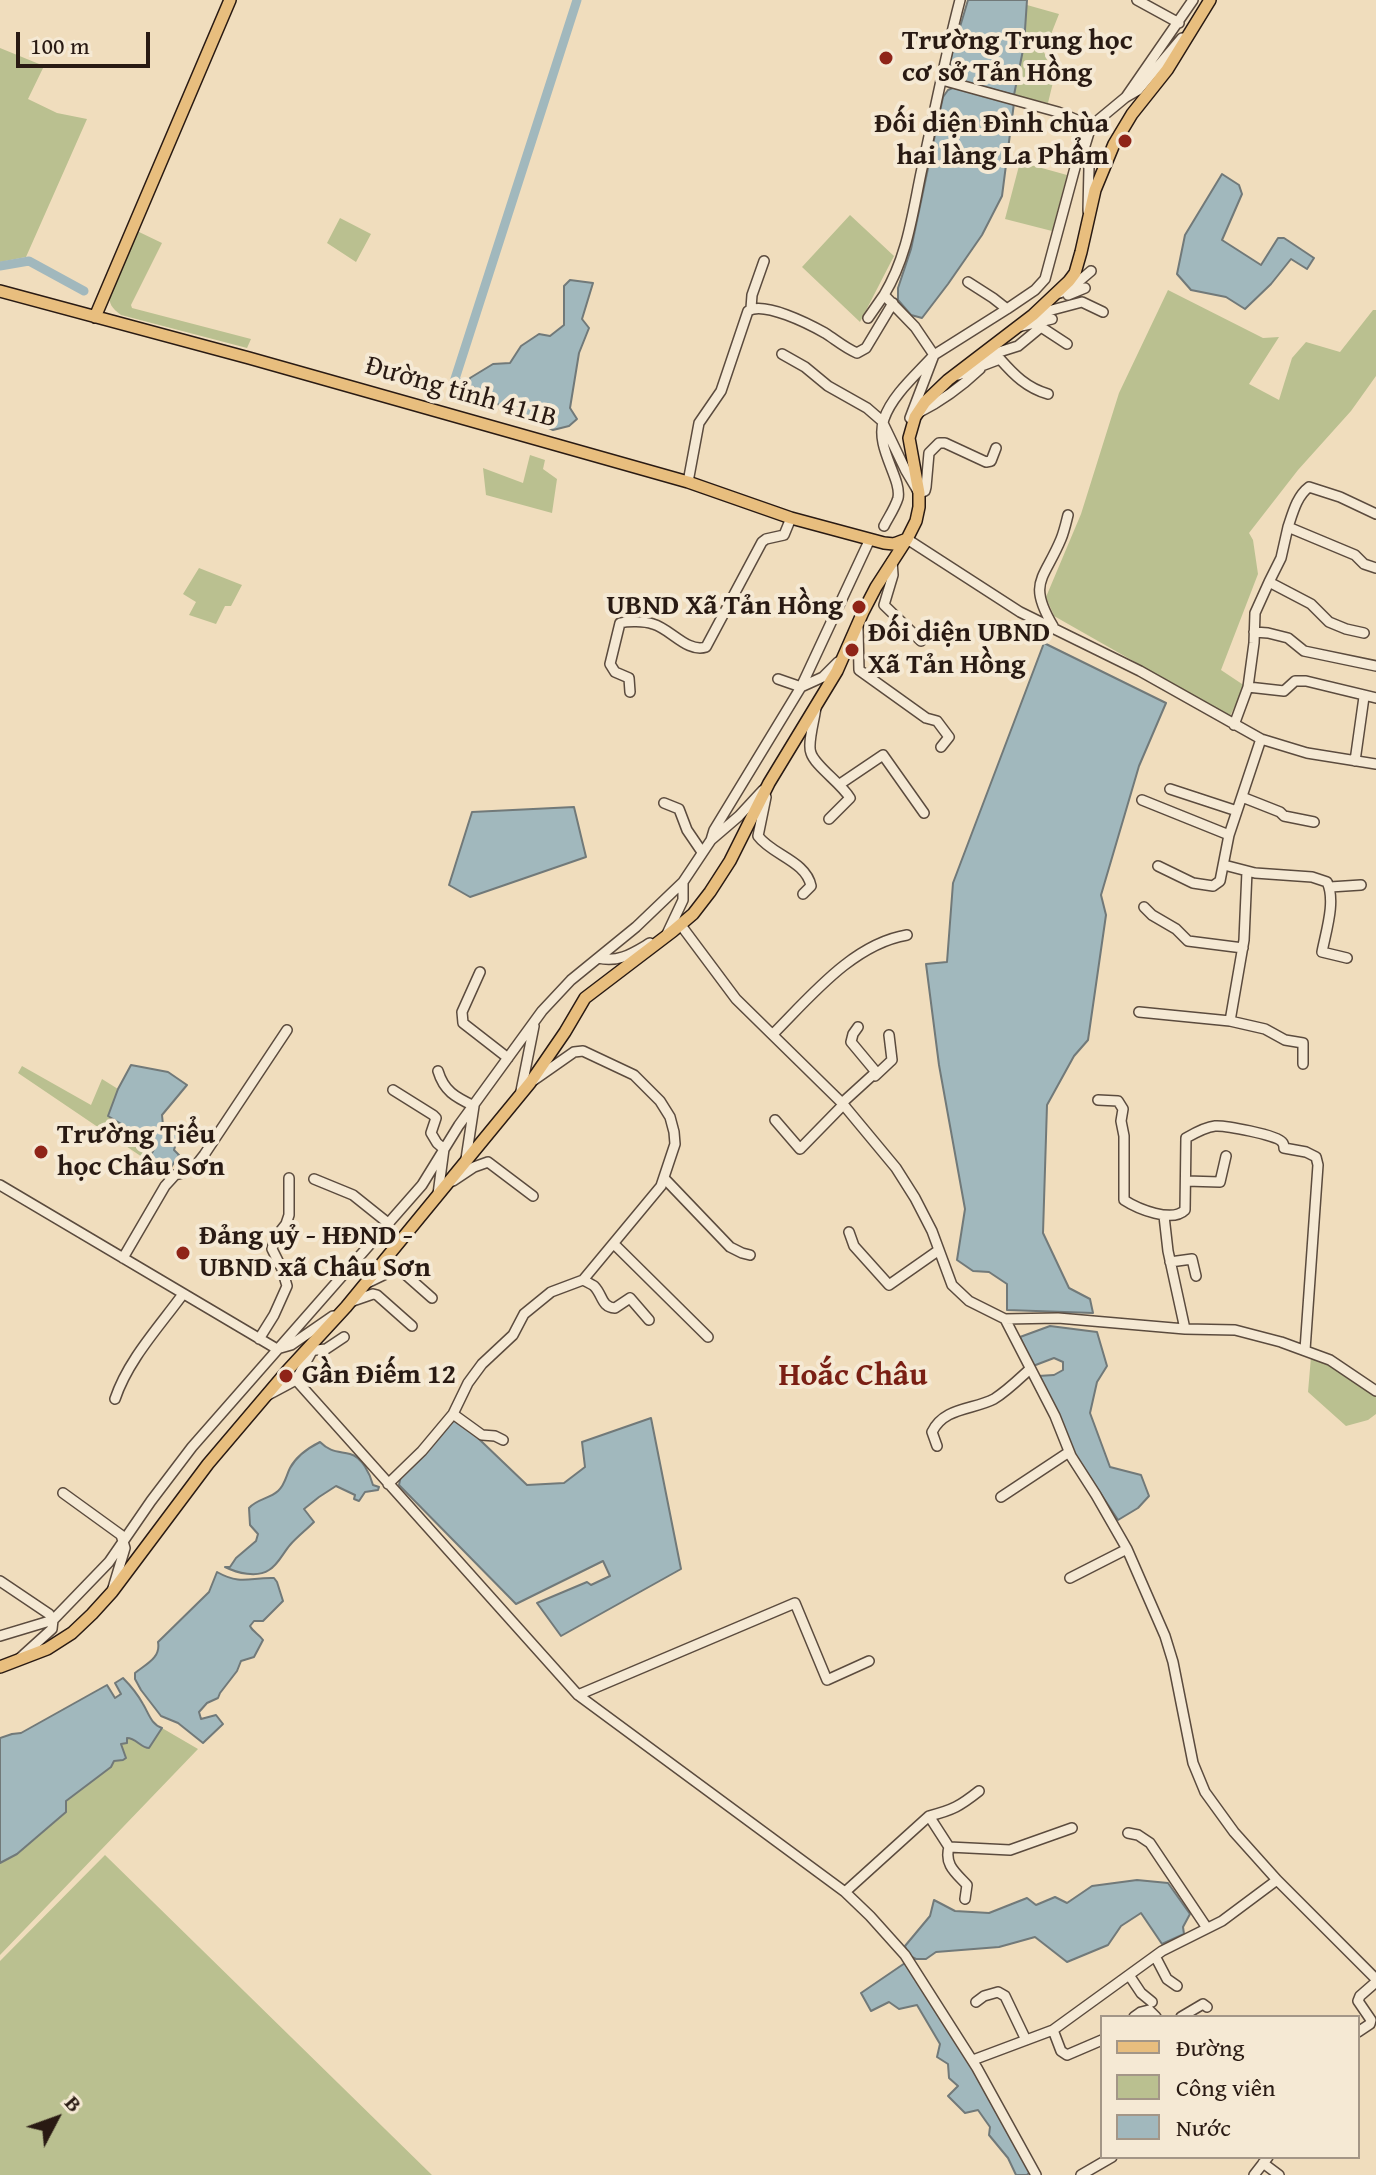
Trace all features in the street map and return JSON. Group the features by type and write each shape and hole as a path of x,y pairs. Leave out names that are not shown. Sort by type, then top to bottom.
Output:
{"main road":[{"path":"95,317 230,0"},
{"path":"0,1667 47,1649 72,1633 112,1592 208,1464 348,1305 526,1087 585,998 693,914 710,892 730,861 769,783 846,653 876,587 907,539 919,507 909,438 918,413 951,377 1033,315 1075,273 1095,190 1114,144 1132,114 1167,70 1210,0"},
{"name":"Đường tỉnh 411B","path":"0,291 688,482 791,518 894,544 907,539"}],"street":[{"path":"868,318 893,281 904,252 960,0"},
{"path":"1137,0 1179,23"},
{"path":"1126,97 1193,0"},
{"path":"884,526 896,503 898,490 884,451 882,421 898,395 934,355 1035,290 1045,279 1076,164 1091,126 1138,90 1193,27"},
{"path":"942,80 1058,112 1091,126"},
{"path":"1084,149 1089,168 1087,222"},
{"path":"688,482 699,423 721,391 751,308 752,295 764,261"},
{"path":"1053,297 1071,288 1091,271"},
{"path":"968,282 1007,309"},
{"path":"1053,297 1085,288"},
{"path":"884,295 915,327 934,355"},
{"path":"1033,315 1082,302 1103,312"},
{"path":"751,308 762,308 806,323 857,353 866,348 874,337 893,303"},
{"path":"1017,327 1052,319"},
{"path":"973,360 1018,346 1041,327 1067,344"},
{"path":"782,354 867,408 882,421 919,493 925,491 929,453 939,443 943,442 988,463 996,448"},
{"path":"910,430 909,420 934,355"},
{"path":"951,377 1000,359 1016,377 1034,390 1048,394"},
{"path":"918,413 964,385 987,364"},
{"path":"1234,725 1248,687 1256,608 1281,558 1298,499 1309,487 1376,514"},
{"path":"1054,629 1043,610 1039,588 1041,576 1061,540 1068,515"},
{"path":"630,692 629,678 615,672 610,664 620,623 652,623 692,647 706,647 762,542 784,535 791,518"},
{"path":"1288,527 1355,555 1364,564 1376,568"},
{"path":"711,840 754,762 801,687 870,539"},
{"path":"907,539 1020,612 1140,671 1261,739 1307,753 1376,764"},
{"path":"892,561 893,575 884,605 921,641"},
{"path":"1269,582 1306,601 1329,622 1364,633"},
{"path":"857,625 859,670 926,718 940,724 949,737 941,747"},
{"path":"1254,632 1288,638 1304,651 1376,666"},
{"path":"778,679 801,687 823,677 846,653"},
{"path":"1248,687 1284,691 1295,681 1306,681 1376,698"},
{"path":"1355,761 1364,697"},
{"path":"816,705 810,751 850,798 829,819"},
{"path":"1158,866 1193,883 1211,886 1222,879 1229,835 1261,739"},
{"path":"840,784 883,755 924,813"},
{"path":"0,1636 53,1620 109,1562 192,1447 422,1185 534,1022 571,980 636,927 683,882 711,840 739,816 769,783"},
{"path":"769,783 758,836 763,843 796,864 810,880 811,886 803,894"},
{"path":"1170,789 1237,811"},
{"path":"1242,797 1284,816 1314,822"},
{"path":"1142,800 1229,835"},
{"path":"664,803 679,809 702,852"},
{"path":"1224,865 1247,871 1323,879 1330,887 1322,952 1347,958"},
{"path":"1230,1021 1243,948 1247,871"},
{"path":"598,958 623,958 662,939 683,900 683,882"},
{"path":"1330,887 1361,885"},
{"path":"1144,907 1188,941 1243,948"},
{"path":"680,924 736,999 842,1104 896,1168 932,1231 952,1285 969,1301 1005,1319 1058,1318 1235,1330 1281,1342 1330,1360 1376,1391"},
{"path":"773,1034 817,990 865,949 892,937 907,935"},
{"path":"480,972 462,1012 463,1023 508,1058"},
{"path":"1139,1012 1230,1021 1265,1029 1285,1040 1302,1042 1303,1064"},
{"path":"526,1087 534,1022"},
{"path":"858,1027 851,1042 874,1068 874,1076"},
{"path":"123,1258 165,1186 175,1175 197,1164 287,1030"},
{"path":"775,1120 800,1149 842,1104 892,1060 889,1035"},
{"path":"388,1484 422,1451 453,1414 468,1383 482,1364 513,1335 524,1314 551,1292 583,1280 661,1186 664,1178 675,1144 670,1117 660,1101 634,1075 583,1051 574,1052 526,1087"},
{"path":"438,1071 441,1082 450,1093 474,1106"},
{"path":"393,1090 434,1116 436,1121 432,1136 444,1149 441,1190"},
{"path":"1098,1100 1118,1101 1123,1109 1124,1200 1164,1216 1179,1216 1185,1210 1187,1137 1213,1126 1263,1134 1282,1141 1284,1148 1316,1157 1318,1165 1305,1350"},
{"path":"466,1159 474,1106"},
{"path":"1186,1181 1220,1182 1226,1156"},
{"path":"441,1190 474,1167 488,1162 533,1196"},
{"path":"259,1339 287,1286 272,1249 289,1215 289,1178"},
{"path":"664,1178 730,1247 750,1255"},
{"path":"314,1179 353,1195 388,1223"},
{"path":"0,1185 277,1349 291,1345 348,1305 373,1294 412,1326"},
{"path":"1164,1216 1170,1262 1185,1329"},
{"path":"849,1232 854,1246 889,1285 939,1250"},
{"path":"614,1244 708,1337"},
{"path":"1170,1262 1192,1259 1196,1276"},
{"path":"364,1285 398,1268 432,1298"},
{"path":"583,1280 594,1286 608,1307 615,1308 630,1298 649,1320"},
{"path":"115,1399 135,1358 183,1294"},
{"path":"1005,1319 1055,1416 1069,1452 1127,1549 1165,1636 1193,1763 1205,1792 1234,1832 1277,1880 1376,1981 1358,2001 1371,2020 1360,2031"},
{"path":"265,1396 296,1380 308,1351 326,1349 344,1337"},
{"path":"937,1446 932,1432 938,1422 963,1408 990,1401 1030,1369"},
{"path":"296,1380 578,1695 845,1892 870,1916 905,1955 973,2060 1036,2175"},
{"path":"453,1414 482,1435 503,1440"},
{"path":"1001,1497 1069,1452"},
{"path":"63,1493 119,1533 123,1541 125,1548 112,1592"},
{"path":"1070,1578 1127,1549"},
{"path":"0,1581 49,1614 53,1620 52,1629 14,1663"},
{"path":"578,1695 795,1603 827,1680 869,1661"},
{"path":"845,1892 929,1816 956,1808 979,1791"},
{"path":"929,1816 949,1847"},
{"path":"949,1847 1010,1850 1072,1828"},
{"path":"1128,1833 1150,1843 1207,1928"},
{"path":"949,1847 946,1855 952,1871 967,1885 965,1899"},
{"path":"973,2060 1053,2030 1155,1956 1222,1921 1277,1880"},
{"path":"1155,1956 1167,1979 1177,1986"},
{"path":"1129,1975 1141,1993 1152,2002"},
{"path":"976,2002 998,1992 1005,1996 1026,2040"},
{"path":"1184,2015 1203,2004 1207,2007"},
{"path":"1137,2015 1149,2010 1154,2015"},
{"path":"1053,2030 1063,2054 1074,2053 1100,2041"},
{"path":"1081,2175 1109,2159"},
{"path":"1254,2175 1266,2160 1279,2175"}],"green space":[{"path":"1027,5 1059,14 1044,52 1054,78 1048,103 1014,95 1024,45"},
{"path":"0,48 44,66 28,99 57,113 87,119 26,257 0,262"},
{"path":"1020,162 1067,175 1052,231 1005,219"},
{"path":"850,215 894,256 860,322 802,267"},
{"path":"340,218 371,234 356,262 327,243"},
{"path":"137,231 162,243 132,308 251,339 247,348 121,315 115,310 110,303 110,292"},
{"path":"1168,290 1263,338 1279,337 1249,384 1279,400 1292,358 1306,342 1340,352 1376,310 1376,376 1351,411 1298,470 1249,533 1253,540 1258,574 1221,670 1245,686 1230,716 1054,616 1046,597 1081,514 1119,393"},
{"path":"530,455 545,460 543,469 557,479 552,513 486,495 483,468 523,483"},
{"path":"199,568 242,585 231,606 225,606 216,624 189,615 196,602 183,594"},
{"path":"22,1066 91,1105 102,1079 118,1089 108,1116 156,1145 148,1161 18,1073"},
{"path":"1311,1357 1340,1371 1376,1397 1376,1414 1368,1420 1346,1426 1308,1392"},
{"path":"162,1728 198,1749 0,1955 0,1863 17,1854 65,1812 66,1801 111,1767 114,1761 126,1758 121,1744 127,1738 142,1746 151,1743"},
{"path":"105,1855 432,2175 0,2175 0,1961"}],"water":[{"path":"968,0 1027,0 1024,45 1014,95 961,81 950,69"},
{"path":"955,87 1014,103 1002,196 982,235 922,318 911,315 898,300 898,288 911,249 943,97"},
{"path":"1222,174 1239,185 1242,194 1222,240 1261,265 1278,238 1284,238 1314,258 1307,269 1291,259 1245,309 1226,297 1191,290 1177,274 1185,235"},
{"path":"570,280 593,283 582,319 589,328 579,353 570,408 577,419 569,426 553,430 502,407 469,384 470,378 493,364 510,363 521,346 539,334 550,336 564,325 564,286"},
{"path":"1044,643 1166,703 1139,766 1101,895 1106,915 1088,1040 1074,1056 1047,1105 1043,1233 1069,1288 1090,1299 1093,1313 1007,1310 1007,1284 989,1272 973,1271 957,1260 965,1209 939,1065 926,964 947,962 953,883"},
{"path":"574,807 586,857 470,897 449,885 472,812"},
{"path":"131,1065 168,1072 187,1085 162,1115 163,1125 176,1131 184,1130 184,1136 177,1140 174,1150 179,1155 166,1175 148,1161 156,1145 108,1116"},
{"path":"1050,1326 1097,1332 1107,1366 1097,1382 1090,1413 1110,1467 1141,1475 1149,1496 1138,1508 1118,1520 1074,1453 1038,1376 1054,1375 1063,1370 1063,1362 1054,1358 1033,1366 1020,1337"},
{"path":"450,1417 457,1418 527,1485 564,1483 585,1467 582,1442 651,1418 681,1569 561,1636 537,1603 610,1576 603,1561 516,1604 399,1485 401,1475"},
{"path":"320,1442 362,1462 378,1490 365,1492 359,1501 354,1499 355,1495 336,1486 319,1497 304,1509 314,1522 269,1570 247,1574 225,1567 230,1567 256,1541 258,1534 250,1525 249,1508 278,1491 296,1459"},
{"path":"217,1572 240,1580 274,1578 283,1601 263,1621 254,1621 250,1626 263,1640 254,1657 241,1661 218,1698 207,1703 199,1712 201,1719 216,1715 223,1724 203,1743 178,1723 161,1716 141,1690 135,1673 155,1656 158,1642 209,1592"},
{"path":"123,1678 153,1721 162,1728 149,1748 127,1738 127,1743 121,1744 126,1758 114,1761 111,1767 66,1801 66,1812 17,1854 0,1863 0,1738 21,1733 107,1685 115,1698 121,1694 115,1683"},
{"path":"1137,1880 1168,1883 1190,1914 1183,1927 1184,1934 1162,1944 1141,1913 1121,1926 1108,1945 1067,1962 1035,1937 999,1947 936,1952 926,1959 908,1955 905,1946 930,1916 934,1900 955,1911 989,1913 1027,1898 1036,1905 1055,1897 1067,1903 1092,1886"},
{"path":"905,1963 981,2082 1031,2171 1027,2175 1016,2175 1008,2158 989,2135 990,2127 978,2110 965,2113 948,2096 958,2086 949,2078 948,2064 937,2057 940,2044 917,2005 899,2009 889,2002 871,2011 861,1993"}],"waterway":[{"path":"469,384 454,382 577,0"},
{"path":"0,266 29,261 84,291"}],"place":[{"name":"Trường Trung học cơ sở Tản Hồng","path":"886,58"},
{"name":"Đối diện Đình chùa hai làng La Phẩm","path":"1125,141"},
{"name":"UBND Xã Tản Hồng","path":"859,607"},
{"name":"Đối diện UBND Xã Tản Hồng","path":"852,650"},
{"name":"Trường Tiểu học Châu Sơn","path":"41,1152"},
{"name":"Đảng uỷ - HĐND - UBND xã Châu Sơn","path":"183,1253"},
{"name":"Gần Điếm 12","path":"286,1376"}],"district":[{"name":"Hoắc Châu","path":"853,1377"}]}
